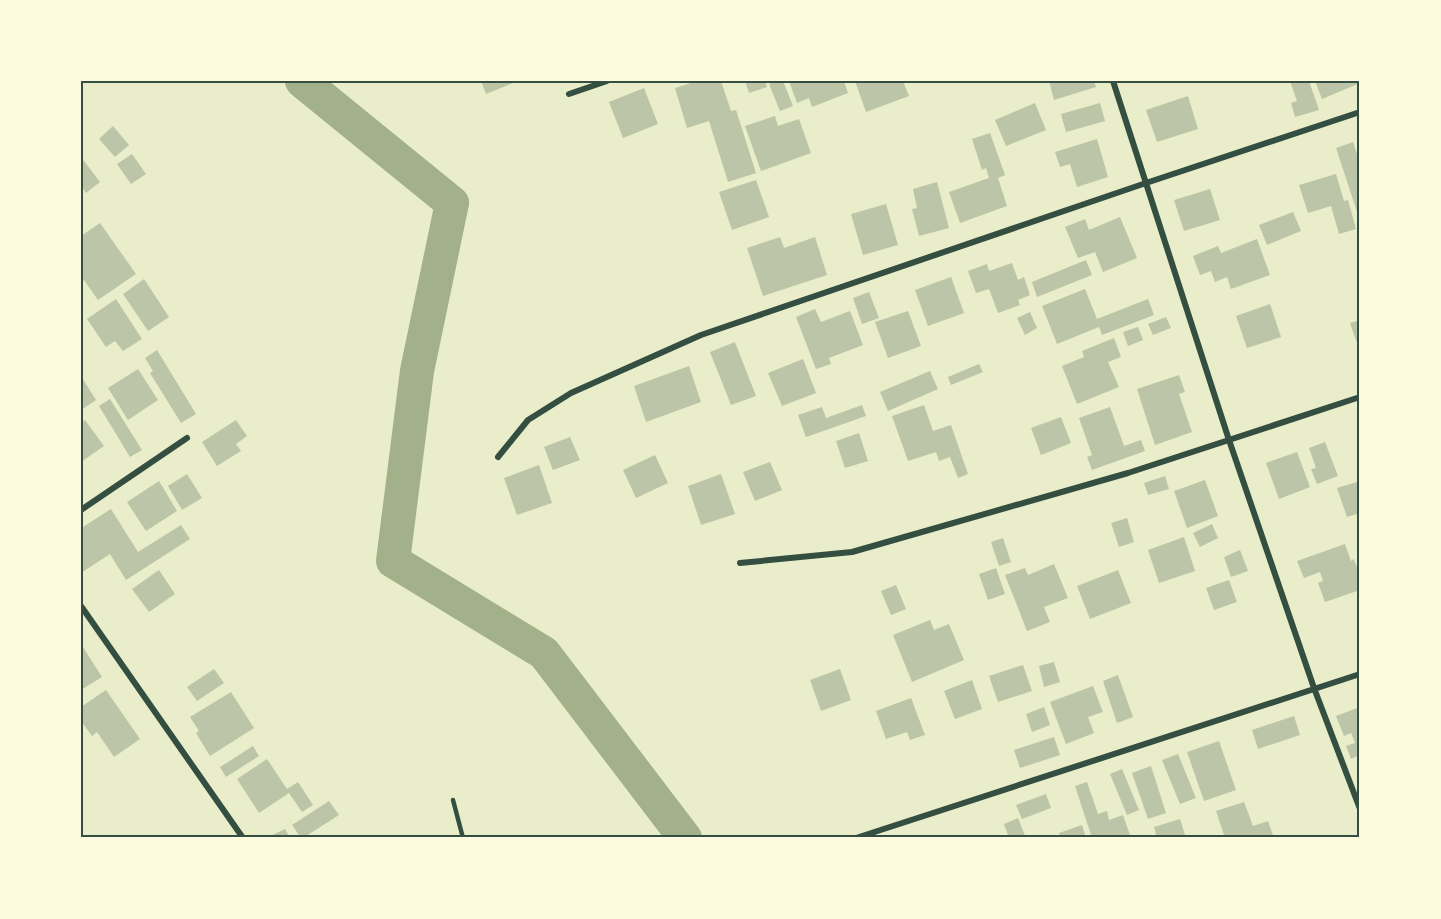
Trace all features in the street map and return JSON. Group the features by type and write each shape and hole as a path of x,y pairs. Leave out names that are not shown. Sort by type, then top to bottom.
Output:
{"street":[{"path":"569,94 607,81"},
{"path":"1113,81 1229,440 1314,688 1360,809"},
{"path":"498,457 528,420 571,393 701,335 1360,112"},
{"path":"740,563 852,552 1128,473 1360,397"},
{"path":"81,510 187,438"},
{"path":"81,606 243,838"},
{"path":"856,838 1360,674"}],"lane":[{"path":"453,800 463,838"}],"building":[{"path":"481,81 518,81 486,94"},
{"path":"697,81 721,81 731,111 736,110 756,173 728,182 709,121 687,128 675,88"},
{"path":"745,81 765,81 767,87 749,93"},
{"path":"783,81 793,106 780,111 769,84"},
{"path":"789,81 844,81 848,93 812,107 809,98 797,103"},
{"path":"855,81 903,81 909,96 866,112"},
{"path":"1049,81 1094,81 1096,87 1054,100"},
{"path":"1290,81 1309,81 1319,110 1295,117 1291,103 1297,101"},
{"path":"1315,81 1360,81 1360,83 1322,99"},
{"path":"644,88 658,124 623,138 609,102"},
{"path":"1188,96 1198,129 1157,142 1146,110"},
{"path":"1035,103 1046,130 1006,146 995,120"},
{"path":"1100,103 1105,121 1066,132 1061,114"},
{"path":"775,116 778,126 799,119 811,153 761,171 745,126"},
{"path":"113,126 129,145 115,157 99,139"},
{"path":"990,133 1005,175 998,178 1007,206 960,223 949,192 989,178 986,168 982,170 972,139"},
{"path":"1097,139 1108,177 1077,187 1070,164 1060,167 1055,152"},
{"path":"1353,142 1360,163 1360,221 1336,148"},
{"path":"132,154 146,174 131,184 117,164"},
{"path":"81,157 100,182 86,193 81,186"},
{"path":"1336,174 1344,201 1348,200 1356,229 1339,234 1331,206 1308,213 1299,185"},
{"path":"756,180 769,217 732,230 719,192"},
{"path":"937,182 949,228 919,236 912,209 917,208 913,189"},
{"path":"1210,189 1220,220 1184,231 1174,200"},
{"path":"886,204 898,245 863,255 851,214"},
{"path":"1293,212 1301,231 1267,245 1259,225"},
{"path":"1120,217 1137,258 1103,272 1095,252 1078,258 1065,227 1085,219 1089,230"},
{"path":"100,223 136,274 98,300 84,280 81,282 81,236"},
{"path":"780,237 784,248 815,237 827,275 763,296 747,248"},
{"path":"1257,239 1270,275 1231,289 1227,277 1215,282 1211,271 1200,275 1193,256 1218,246 1221,253"},
{"path":"1086,260 1092,275 1037,297 1032,282"},
{"path":"1012,263 1018,280 1024,277 1030,295 1018,300 1020,305 998,313 989,289 976,293 968,271 987,264 989,271"},
{"path":"951,277 964,313 928,326 915,290"},
{"path":"144,279 169,317 148,331 123,294"},
{"path":"1085,289 1097,319 1148,299 1154,315 1102,335 1099,327 1057,344 1042,306"},
{"path":"869,292 879,318 862,324 853,298"},
{"path":"116,299 142,339 123,351 115,341 106,347 87,319"},
{"path":"1270,304 1281,337 1247,348 1236,316"},
{"path":"815,309 821,322 850,311 863,345 829,358 831,364 816,369 796,317"},
{"path":"908,311 921,346 888,358 875,322"},
{"path":"1030,312 1037,328 1025,335 1017,318"},
{"path":"1166,317 1171,328 1153,335 1148,324"},
{"path":"1360,320 1360,352 1350,323"},
{"path":"1138,327 1143,340 1128,346 1123,332"},
{"path":"1114,338 1121,357 1108,362 1119,387 1077,404 1062,366 1084,357 1082,351"},
{"path":"735,342 756,396 731,405 710,352"},
{"path":"157,350 196,414 181,423 150,373 153,371 145,358"},
{"path":"803,359 816,393 782,406 768,373"},
{"path":"979,364 983,372 951,385 948,377"},
{"path":"689,366 701,402 646,422 634,386"},
{"path":"138,369 158,400 128,420 108,388"},
{"path":"930,371 938,389 888,411 880,392"},
{"path":"1179,375 1185,392 1179,394 1192,432 1155,445 1137,389"},
{"path":"81,376 96,400 81,410"},
{"path":"110,399 142,450 130,457 99,406"},
{"path":"862,405 866,416 806,437 798,415 822,407 826,418"},
{"path":"924,405 933,431 951,425 968,474 958,478 950,457 939,461 936,452 908,461 892,416"},
{"path":"1110,407 1124,446 1141,440 1145,451 1092,470 1087,457 1092,455 1079,418"},
{"path":"1061,417 1071,443 1041,455 1031,428"},
{"path":"85,420 104,446 81,462 81,423"},
{"path":"236,420 247,436 236,444 241,451 217,466 202,442"},
{"path":"859,433 868,461 845,468 836,441"},
{"path":"570,437 580,460 553,470 544,447"},
{"path":"1325,442 1338,476 1317,484 1311,469 1316,468 1309,448"},
{"path":"1297,452 1310,487 1279,499 1266,463"},
{"path":"655,455 668,483 636,498 623,470"},
{"path":"770,462 782,490 755,501 743,472"},
{"path":"539,465 552,503 517,515 504,478"},
{"path":"187,474 202,498 182,510 168,486"},
{"path":"721,474 735,514 701,525 688,486"},
{"path":"1165,476 1169,489 1148,495 1144,483"},
{"path":"1205,480 1218,516 1187,528 1174,491"},
{"path":"159,481 177,511 146,531 127,502"},
{"path":"1360,481 1360,513 1347,517 1337,488"},
{"path":"111,509 138,552 181,525 190,539 126,580 110,554 81,573 81,523 83,527"},
{"path":"1127,518 1134,542 1119,547 1111,523"},
{"path":"1212,524 1218,538 1200,547 1193,533"},
{"path":"1184,537 1195,571 1159,583 1148,550"},
{"path":"1003,538 1011,562 999,566 991,542"},
{"path":"1345,544 1360,576 1360,590 1325,602 1318,583 1323,581 1320,572 1304,578 1297,561"},
{"path":"1240,550 1248,571 1231,577 1224,557"},
{"path":"1054,564 1068,598 1044,607 1050,622 1027,631 1005,575 1025,568 1028,575"},
{"path":"996,568 1005,594 988,600 979,574"},
{"path":"159,570 175,594 149,612 132,589"},
{"path":"1118,570 1131,603 1090,619 1077,586"},
{"path":"1229,580 1237,602 1214,610 1206,588"},
{"path":"896,585 906,609 891,615 881,591"},
{"path":"930,620 934,630 949,624 964,660 912,682 893,635"},
{"path":"81,644 102,677 81,690"},
{"path":"1054,662 1060,682 1044,687 1039,666"},
{"path":"1023,665 1032,691 998,702 989,676"},
{"path":"214,669 224,683 197,701 187,687"},
{"path":"840,669 851,700 821,711 810,680"},
{"path":"1118,675 1133,717 1117,723 1103,681"},
{"path":"972,680 982,709 955,719 944,691"},
{"path":"1093,686 1103,712 1088,717 1094,733 1066,744 1050,702"},
{"path":"106,690 140,739 114,757 97,732 92,736 81,721 81,707"},
{"path":"231,692 254,728 210,756 196,733 199,731 190,717"},
{"path":"911,698 925,735 910,740 907,732 886,739 876,711"},
{"path":"1044,707 1050,725 1032,732 1026,714"},
{"path":"1360,707 1360,755 1351,759 1346,746 1355,743 1351,733 1344,736 1336,716"},
{"path":"1294,716 1300,735 1258,749 1252,730"},
{"path":"1054,737 1060,755 1020,768 1014,750"},
{"path":"1219,741 1236,790 1204,801 1187,752"},
{"path":"253,746 259,756 226,777 220,767"},
{"path":"1178,754 1196,798 1180,804 1162,760"},
{"path":"267,759 287,789 298,782 313,805 302,812 289,793 259,813 237,779"},
{"path":"1151,766 1166,813 1148,819 1132,773"},
{"path":"1122,769 1139,810 1127,815 1110,774"},
{"path":"1087,782 1098,814 1107,811 1109,820 1123,815 1131,838 1092,838 1075,786"},
{"path":"1046,794 1051,808 1022,819 1016,805"},
{"path":"329,801 339,815 301,838 292,825"},
{"path":"1244,802 1253,826 1268,821 1274,838 1225,838 1216,811"},
{"path":"1018,818 1026,838 1009,838 1004,824"},
{"path":"1180,819 1186,838 1157,838 1154,827"},
{"path":"1082,825 1086,838 1060,838 1059,833"},
{"path":"285,829 290,838 266,838"}],"waterway":[{"path":"302,81 452,203 417,371 393,561 544,653 685,838"}]}
